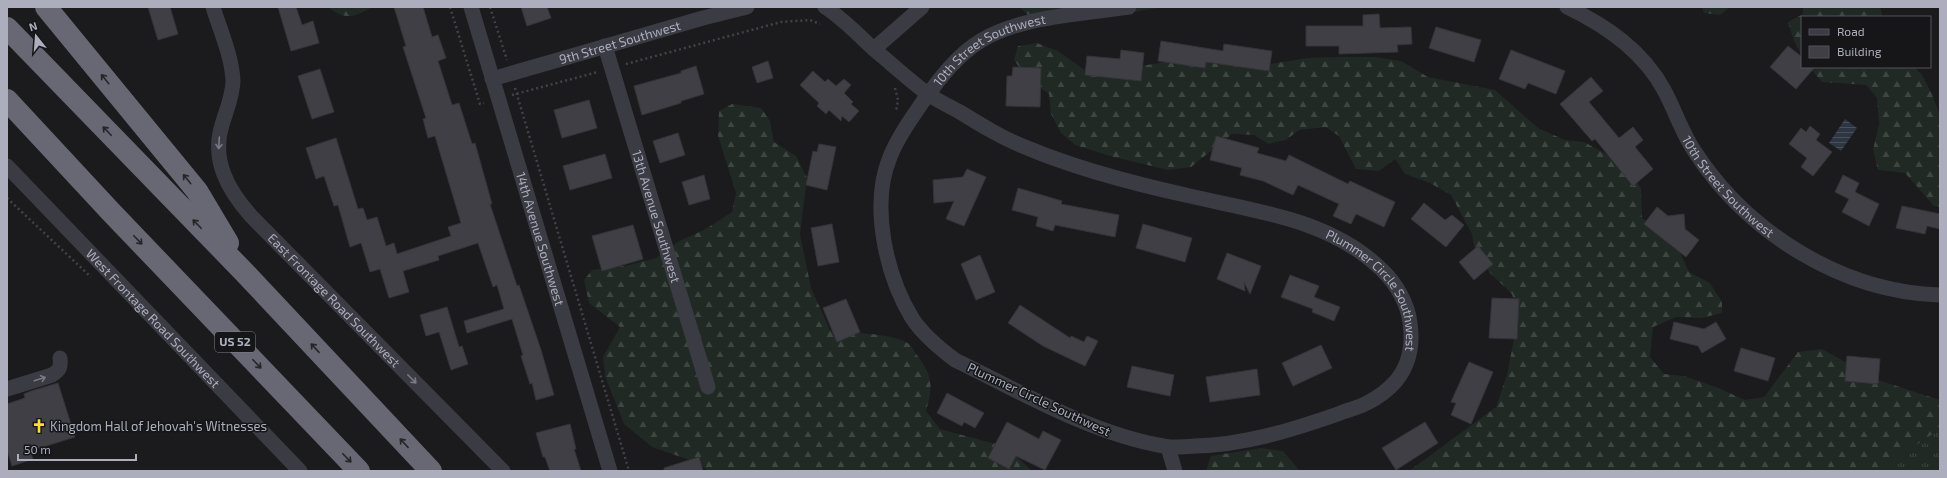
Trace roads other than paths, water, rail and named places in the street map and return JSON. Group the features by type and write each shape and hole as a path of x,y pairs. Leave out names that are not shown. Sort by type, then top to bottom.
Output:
{"highway":[{"path":"46,7 197,191 244,272"},
{"path":"7,28 244,272 431,471"},
{"name":"US 52","path":"7,100 111,212 359,471"},
{"path":"7,118 111,212"}],"street":[{"name":"East Frontage Road Southwest","path":"213,7 232,71 233,82 218,141 219,159 229,188 239,202 503,471"},
{"name":"14th Avenue Southwest","path":"471,7 610,471"},
{"name":"9th Street Southwest","path":"492,79 747,7"},
{"name":"Plummer Circle Southwest","path":"825,7 837,14 874,49 928,94 995,133 1025,148 1088,169 1188,196 1268,212 1313,226 1342,240 1379,267 1390,278 1409,313 1411,351 1408,362 1398,379 1389,388 1367,403 1303,426 1238,442 1208,446 1168,447 1133,440 1099,429 955,360 937,346 912,317 898,290 886,248 882,226 882,183 889,158 928,94"},
{"path":"874,49 922,7"},
{"name":"10th Street Southwest","path":"928,94 963,53 982,39 999,32 1048,19 1129,7"},
{"name":"10th Street Southwest","path":"1567,7 1609,30 1644,61 1664,89 1687,138 1712,177 1729,196 1762,225 1795,250 1836,271 1900,291 1940,295"},
{"name":"13th Avenue Southwest","path":"605,46 708,387"},
{"name":"West Frontage Road Southwest","path":"7,166 300,471"},
{"path":"7,389 52,375 59,371 61,366 60,358"},
{"path":"1168,447 1175,471"}],"water":[{"path":"1845,119 1857,128 1841,151 1829,143"}],"place":[{"name":"Kingdom Hall of Jehovah's Witnesses","path":"39,426"}]}
